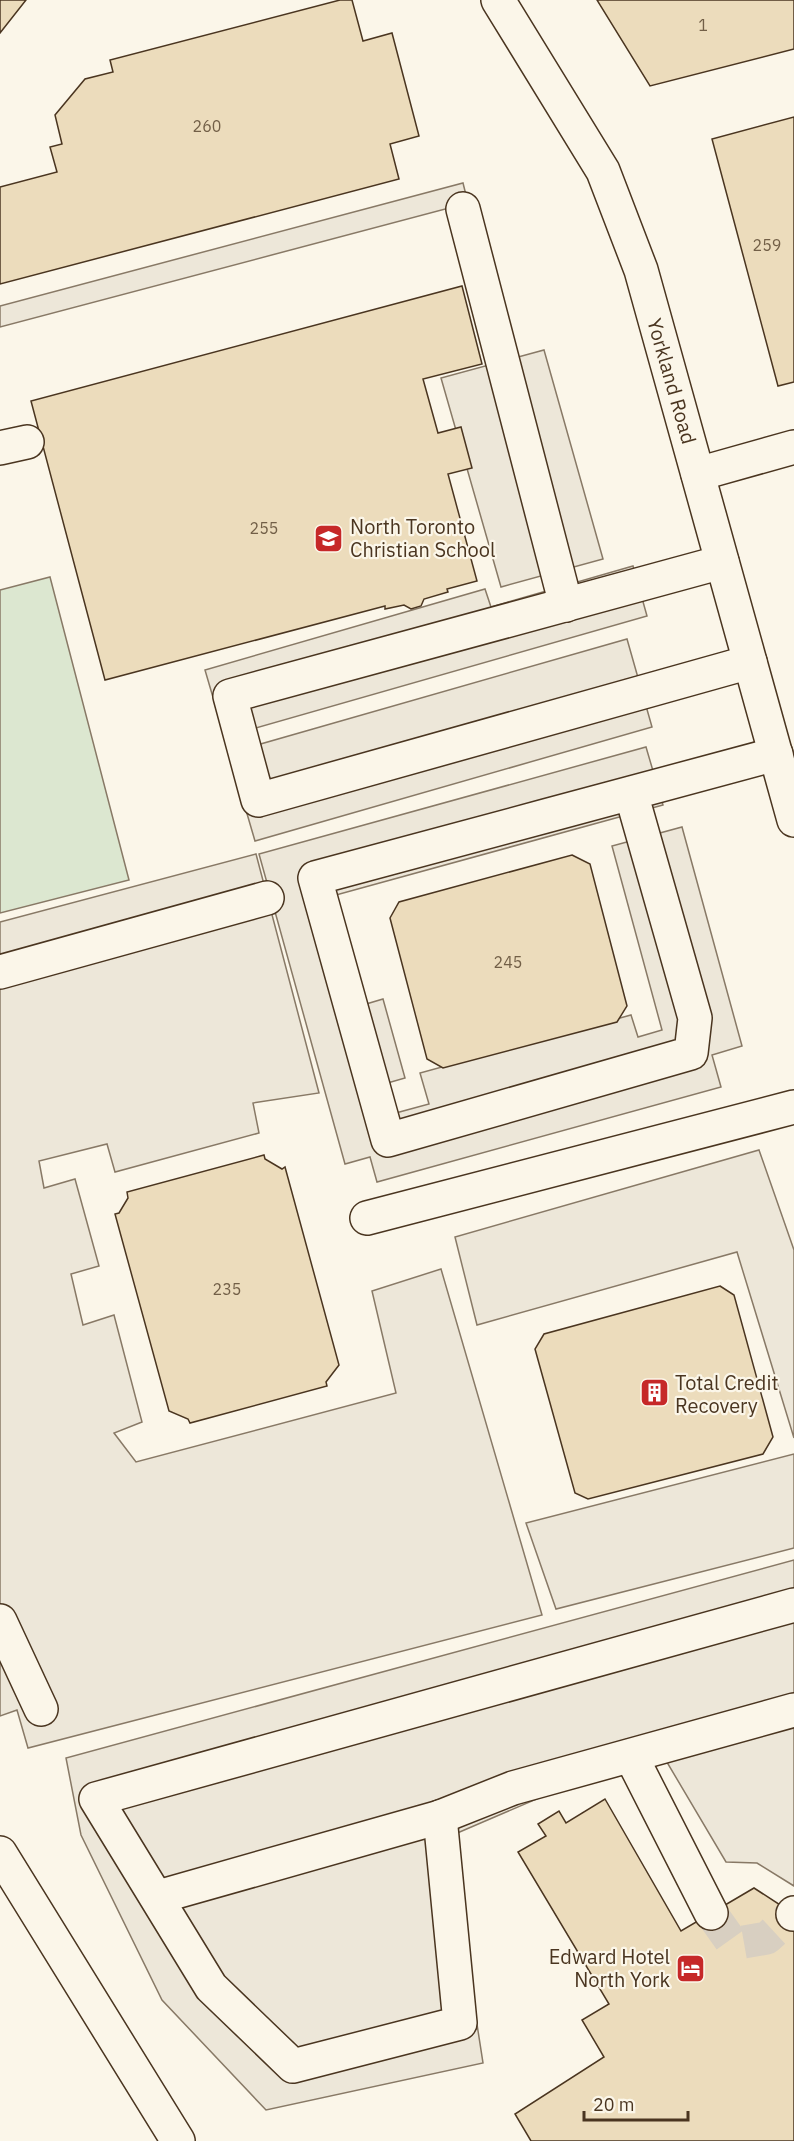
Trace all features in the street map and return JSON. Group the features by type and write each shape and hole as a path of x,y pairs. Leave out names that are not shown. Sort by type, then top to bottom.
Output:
{"main road":[{"name":"Yorkland Road","path":"498,0 603,171 641,270 776,754 790,786 794,820"},
{"path":"464,209 566,605"},
{"path":"698,474 794,447"},
{"path":"722,562 230,696 258,800 750,662"},
{"path":"631,793 695,1018 691,1053 388,1140 315,878 631,793 776,754"},
{"path":"0,972 267,898"},
{"path":"367,1218 794,1107"},
{"path":"440,1817 460,2023 293,2066 211,1987 96,1799 794,1605"},
{"path":"0,1621 41,1709"},
{"path":"158,1897 440,1817 513,1788 794,1710"},
{"path":"631,1756 711,1913"},
{"path":"0,1853 178,2141"},
{"path":"113,2038 193,2141"}],"green space":[{"path":"50,577 129,880 0,913 0,590"}],"shaded area":[{"path":"463,183 468,203 0,327 0,306"},
{"path":"544,350 603,559 501,587 441,378"},
{"path":"633,566 647,616 252,729 257,745 627,639 652,727 255,841 205,670 485,589 491,607"},
{"path":"646,747 663,805 325,898 356,1007 383,999 405,1078 384,1084 392,1114 429,1104 420,1073 631,1015 638,1037 662,1030 612,846 682,827 742,1046 712,1055 721,1087 377,1182 370,1157 345,1164 259,854"},
{"path":"256,854 319,1093 253,1103 259,1133 115,1172 107,1144 39,1161 44,1188 75,1179 99,1266 71,1274 83,1325 114,1315 142,1422 114,1433 136,1462 396,1393 372,1291 441,1269 542,1615 28,1748 17,1710 0,1716 0,922"},
{"path":"759,1150 794,1250 794,1438 737,1252 477,1325 455,1237"},
{"path":"794,1454 794,1548 556,1609 526,1523"},
{"path":"794,1560 794,1886 757,1863 726,1862 658,1747 448,1837 483,2063 266,2110 162,2000 81,1835 66,1758"}],"building":[{"path":"0,0 26,0 0,33"},
{"path":"340,0 352,0 363,41 392,33 419,136 390,144 399,179 0,284 0,187 57,172 50,147 62,144 55,115 85,79 113,72 110,60"},
{"path":"597,0 794,0 794,49 650,86"},
{"path":"794,117 794,382 778,386 712,139"},
{"path":"462,286 482,364 423,379 438,433 461,427 472,468 448,474 477,581 447,589 448,592 424,599 421,606 411,609 404,605 385,609 385,606 105,680 31,401"},
{"path":"572,855 590,864 627,1006 617,1022 443,1068 427,1059 390,918 399,902"},
{"path":"264,1155 265,1159 282,1169 285,1167 339,1365 326,1382 327,1386 190,1423 188,1419 169,1411 115,1214 119,1213 128,1198 127,1192"},
{"name":"Total Credit Recovery","path":"720,1286 734,1295 773,1437 763,1454 588,1499 575,1493 535,1349 544,1334"},
{"name":"Edward Hotel North York","path":"605,1799 681,1931 754,1888 794,1914 794,2141 531,2141 515,2114 604,2057 582,2020 609,2004 518,1852 546,1836 538,1824 559,1811 566,1823"}],"tunnel":[{"path":"711,1913 733,1944 767,1938 793,1914"}],"place":[{"name":"North Toronto Christian School","path":"329,538"},
{"name":"Total Credit Recovery","path":"654,1393"},
{"name":"Edward Hotel North York","path":"691,1968"}]}
